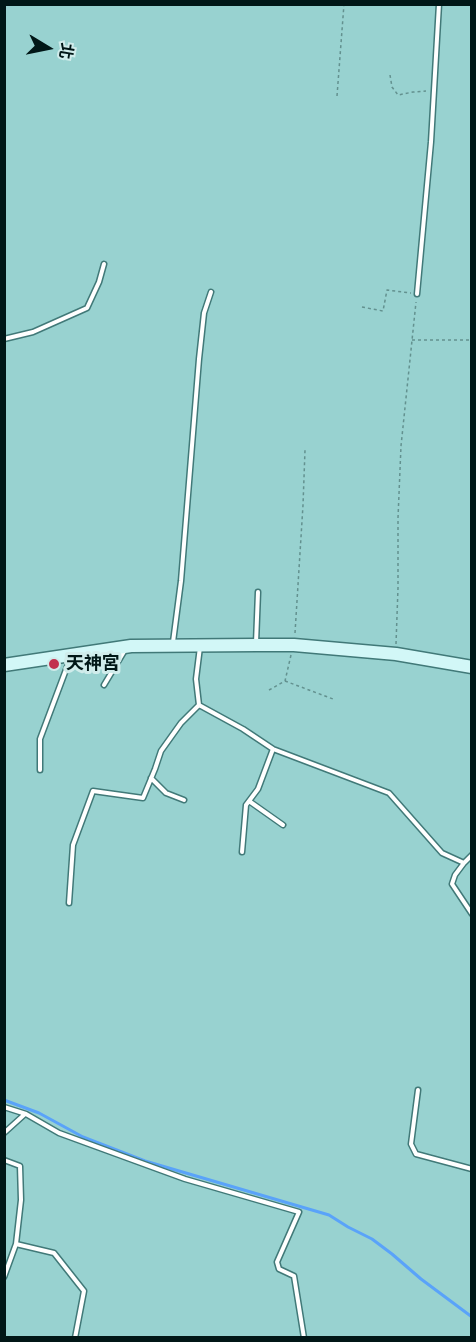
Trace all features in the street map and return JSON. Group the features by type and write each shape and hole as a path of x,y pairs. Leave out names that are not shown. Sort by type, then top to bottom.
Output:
{"street":[{"path":"4,665 127,647 294,645 396,654 471,667"}],"lane":[{"path":"417,294 431,142 440,4"},
{"path":"4,339 33,332 87,308 99,282 104,264"},
{"path":"173,646 181,581 199,358 204,313 211,292"},
{"path":"256,645 258,592"},
{"path":"199,705 196,680 200,646"},
{"path":"104,685 127,647"},
{"path":"40,771 40,739 71,656"},
{"path":"199,705 243,729 273,749 388,793 442,853 464,863"},
{"path":"69,903 73,844 93,790 143,798 161,751 181,723 199,705"},
{"path":"242,852 246,805 258,789 273,749"},
{"path":"151,778 166,793 184,800"},
{"path":"249,801 283,825"},
{"path":"471,855 455,875 452,884 471,914"},
{"path":"418,1090 411,1144 416,1154 471,1168"},
{"path":"4,1107 26,1114 59,1133 174,1175 299,1212 277,1262 279,1269 294,1276 304,1338"},
{"path":"4,1133 26,1114"},
{"path":"4,1160 20,1166 21,1200 16,1244 4,1278"},
{"path":"16,1244 54,1253 84,1291 75,1338"}],"path":[{"path":"337,96 344,4"},
{"path":"390,75 392,87 398,95 433,91"},
{"path":"362,307 383,311 387,290 417,294 401,446 396,654"},
{"path":"411,340 471,340"},
{"path":"269,690 285,681 294,645 305,450"},
{"path":"285,681 333,699"}],"waterway":[{"path":"4,1100 39,1113 83,1137 145,1161 329,1215 372,1239 472,1317"}],"place":[{"name":"天神宮","path":"54,664"}]}
